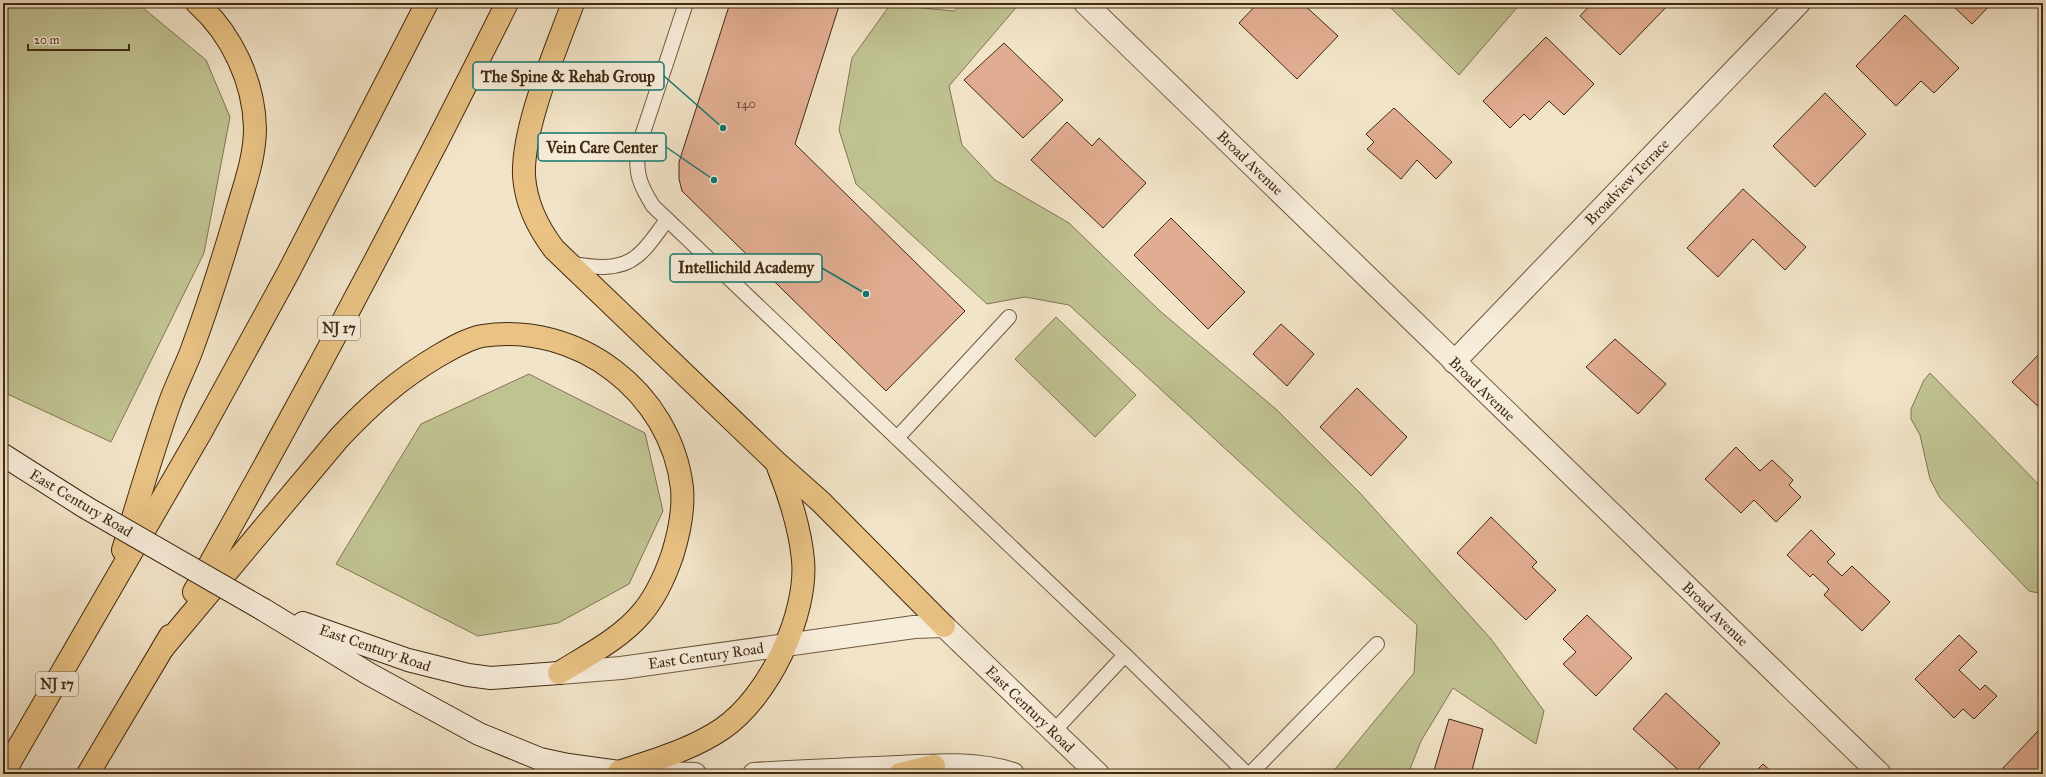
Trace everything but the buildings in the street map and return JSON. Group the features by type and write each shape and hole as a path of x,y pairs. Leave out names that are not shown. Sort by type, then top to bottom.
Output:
{"highway":[{"path":"109,593 169,405 210,301 252,156 255,130 253,104 247,81 237,57 224,34 197,3"},
{"name":"NJ 17","path":"3,774 109,593 288,272 427,3"},
{"name":"NJ 17","path":"88,774 162,648 312,380 399,216 507,3"},
{"path":"573,3 532,124 526,148 524,176 528,198 540,228 554,249 568,263 776,462 821,502 944,626"},
{"path":"162,648 339,438 364,412 394,385 455,346 481,336 509,334 537,336 569,344 594,357 616,372 637,390 655,414 672,449 682,488 682,514 677,540 668,568 641,615 620,633 559,673"},
{"path":"619,772 678,752 723,729 742,712 759,691 773,670 785,644 797,609 802,590 803,562 800,535 794,509 776,462"},
{"path":"900,774 934,766"}],"street":[{"name":"Broad Avenue","path":"1085,3 1880,774"},
{"name":"Broadview Terrace","path":"1454,362 1799,3"},
{"name":"East Century Road","path":"3,455 85,507 264,610 369,674 486,737 540,759 568,765 619,772 695,774"},
{"name":"East Century Road","path":"264,610 439,669 491,678 621,668 914,627 944,626 1098,774"},
{"path":"754,774 934,766 1002,770 1013,774"}],"lane":[{"path":"686,3 638,148 636,166 641,186 653,206 1125,655 1247,774"},
{"path":"568,263 602,268 623,263 637,256 667,220"},
{"path":"897,438 1009,317"},
{"path":"1250,774 1377,644"},
{"path":"1053,732 1125,655"}],"green space":[{"path":"12,3 137,3 206,60 230,117 204,253 111,442 3,392 3,9"},
{"path":"962,3 1020,3 949,86 962,145 995,180 1069,223 1160,311 1277,410 1360,493 1491,639 1544,711 1536,744 1453,688 1421,741 1408,774 1331,774 1414,673 1417,625 1069,305 1025,297 987,304 856,184 839,130 852,58 890,5 954,11"},
{"path":"1386,3 1521,3 1459,75"},
{"path":"1056,317 1136,395 1095,437 1015,359"},
{"path":"1930,373 2043,489 2043,594 2029,591 1940,498 1930,479 1920,435 1911,419 1911,409 1924,380"},
{"path":"529,374 645,433 663,511 629,584 558,623 478,636 336,564 421,424"}],"place":[{"name":"The Spine & Rehab Group","path":"723,128"},
{"name":"Vein Care Center","path":"714,180"},
{"name":"Intellichild Academy","path":"866,294"}]}
